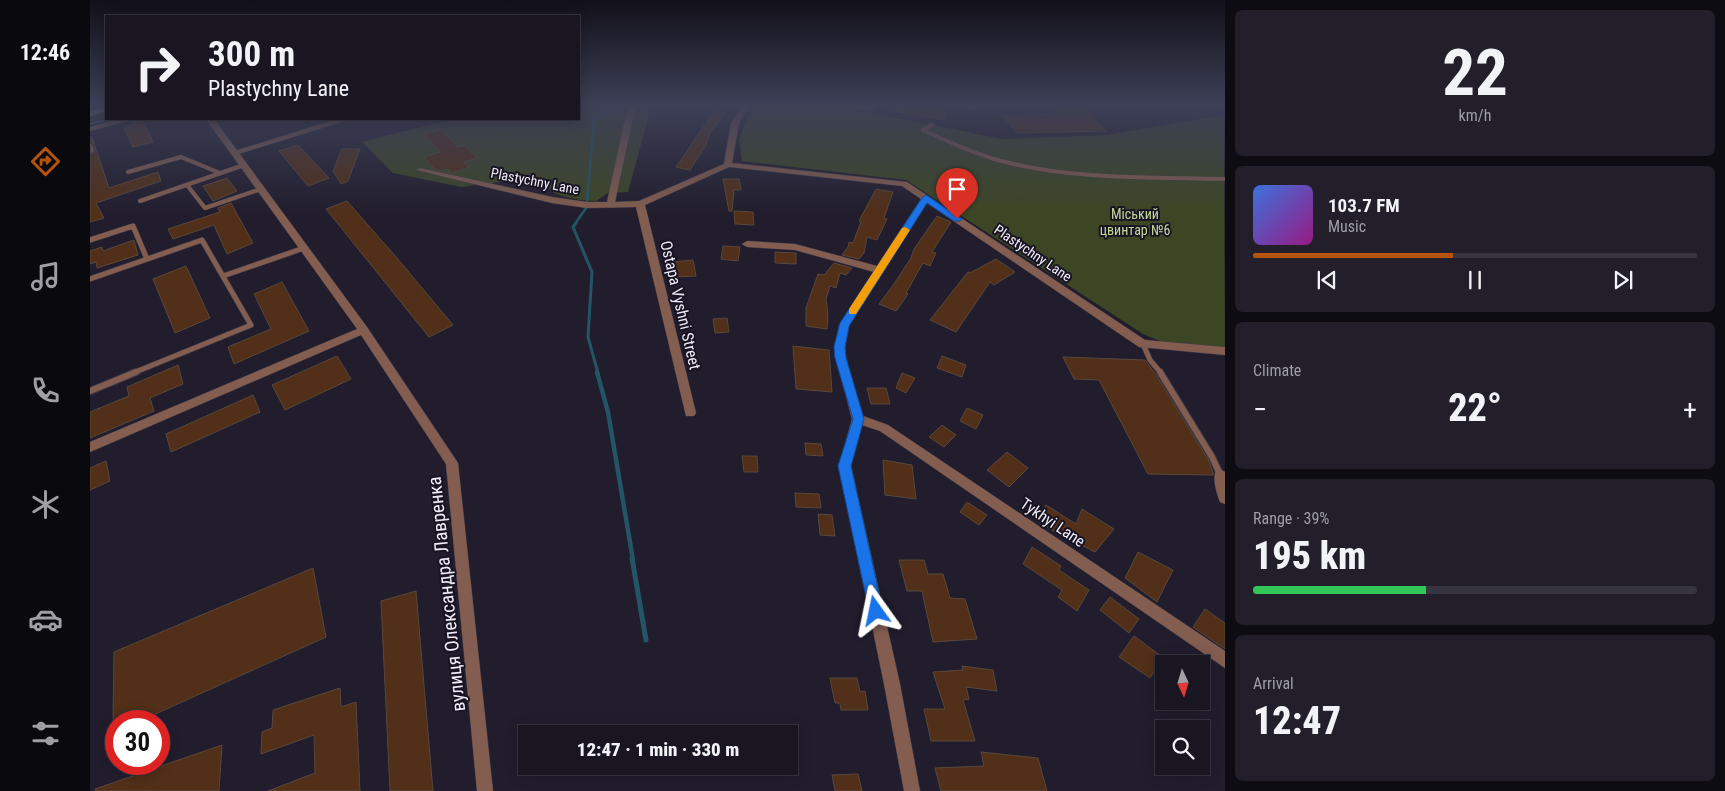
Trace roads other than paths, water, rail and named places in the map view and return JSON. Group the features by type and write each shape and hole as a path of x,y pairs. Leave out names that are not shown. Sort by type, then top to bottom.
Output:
{"street":[{"name":"вулиця Олександра Лавренка","path":"226,141 363,330 452,463 485,791"},
{"path":"611,203 624,141"},
{"path":"728,165 732,141"},
{"name":"Plastychny Lane","path":"420,170 552,200 584,204 640,204 728,165 904,184 1143,344"},
{"path":"912,791 892,684 845,466 858,419 841,358 840,347 844,326 926,198"},
{"name":"Ostapa Vyshni Street","path":"640,204 690,413"},
{"path":"747,244 795,247 879,270"},
{"path":"90,447 363,330"},
{"path":"1143,344 1225,351"},
{"name":"Tykhyi Lane","path":"858,419 884,428 1225,660"},
{"path":"1222,476 1225,498"}],"lane":[{"path":"235,153 274,141"},
{"path":"943,141 990,158 1035,168 1141,177 1225,179"},
{"path":"90,146 92,150 90,151"},
{"path":"128,172 181,157 220,174"},
{"path":"140,201 244,165"},
{"path":"187,185 205,208 261,189"},
{"path":"90,240 133,226 146,259"},
{"path":"90,279 202,240 252,325 90,391"},
{"path":"223,276 304,248"},
{"path":"1143,344 1150,360 1157,367 1222,476"}],"waterway":[{"path":"587,202 592,141"},
{"path":"575,224 586,208"},
{"path":"576,223 573,227 592,272 588,337 598,373"},
{"path":"597,372 608,412 633,560"},
{"path":"632,558 646,640"}],"park label":[{"name":"Міський цвинтар №6","path":"1135,222"}]}
